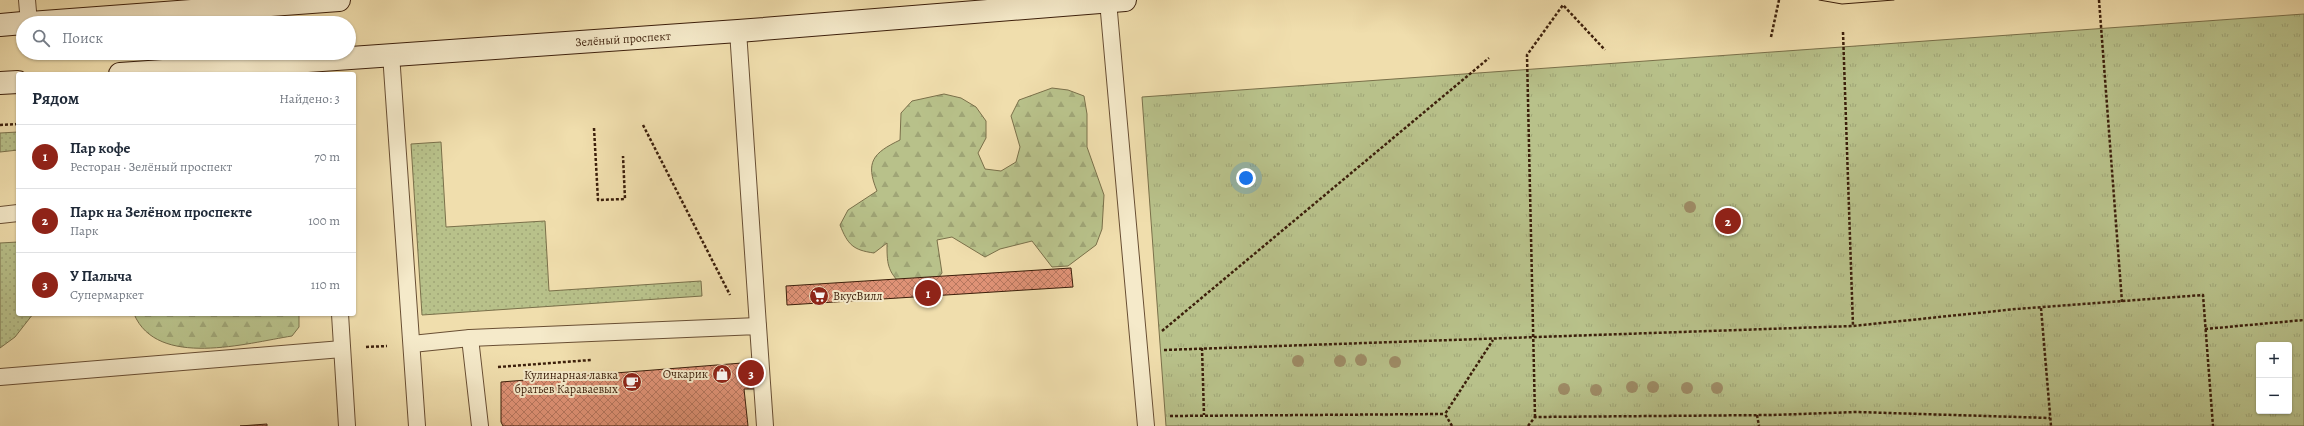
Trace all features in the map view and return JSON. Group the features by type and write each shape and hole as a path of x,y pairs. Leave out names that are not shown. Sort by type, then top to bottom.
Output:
{"main road":[{"path":"123,16 339,0"},
{"name":"Зелёный проспект","path":"171,72 323,66 391,54 738,31 1117,1"},
{"path":"0,25 16,24"},
{"path":"0,83 16,82"}],"lane":[{"path":"27,0 28,16"},
{"path":"1117,1 1139,350 1145,421"},
{"path":"738,31 765,426"},
{"path":"391,54 417,426"},
{"path":"0,215 16,213"},
{"path":"340,316 347,426"},
{"path":"412,344 470,338 758,326"},
{"path":"470,338 480,426"},
{"path":"0,377 342,349"}],"path":[{"path":"1771,37 1779,0"},
{"path":"2099,0 2122,302"},
{"path":"1528,426 1536,417 1527,55 1562,5 1605,50"},
{"path":"1843,32 1854,326"},
{"path":"1139,350 1488,58"},
{"path":"0,125 16,124"},
{"path":"643,125 733,303"},
{"path":"594,128 598,200 625,199 623,156"},
{"path":"1139,350 1493,340 1854,326 2041,308 2202,295 2213,426"},
{"path":"2041,308 2051,426"},
{"path":"2205,329 2304,320"},
{"path":"1445,414 1493,340"},
{"path":"342,349 412,344"},
{"path":"1202,348 1204,416"},
{"path":"1536,417 1758,415 1857,412 2050,418"},
{"path":"1145,421 1204,416 1445,414"},
{"path":"1445,414 1452,426"},
{"path":"1758,415 1759,426"}],"green space":[{"path":"2304,14 2304,426 1166,426 1142,97"},
{"path":"1052,88 1068,90 1084,96 1087,114 1087,147 1104,195 1102,229 1096,245 1068,266 1052,267 1032,241 1000,249 985,257 952,237 937,240 942,273 932,286 902,285 893,275 889,266 887,243 874,253 856,248 849,242 840,225 848,210 877,191 872,173 874,160 883,149 900,140 901,113 912,101 944,94 961,98 976,107 986,121 986,138 978,153 985,169 1001,171 1016,162 1020,147 1011,116 1019,100"},
{"path":"16,132 16,150 0,152 0,133"},
{"path":"441,142 446,227 545,221 549,291 701,281 702,296 422,315 411,144"},
{"path":"16,242 16,316 31,316 15,337 0,348 0,243"},
{"path":"135,316 299,316 299,327 292,336 228,347 182,347 162,342 146,331"}],"building":[{"path":"1071,268 1073,287 787,305 786,286"},
{"path":"755,362 757,389 744,389 748,426 503,426 501,422 501,382"},
{"path":"267,424 267,426 240,426"}],"tram line":[{"path":"1819,0 1842,4 1894,0"}],"place":[{"name":"Парк на Зелёном проспекте","path":"1728,221"},
{"name":"Пар кофе","path":"928,293"},
{"name":"ВкусВилл","path":"819,296"},
{"name":"У Палыча","path":"751,373"},
{"name":"Очкарик","path":"722,374"},
{"name":"Кулинарная лавка братьев Караваевых","path":"632,382"}]}
